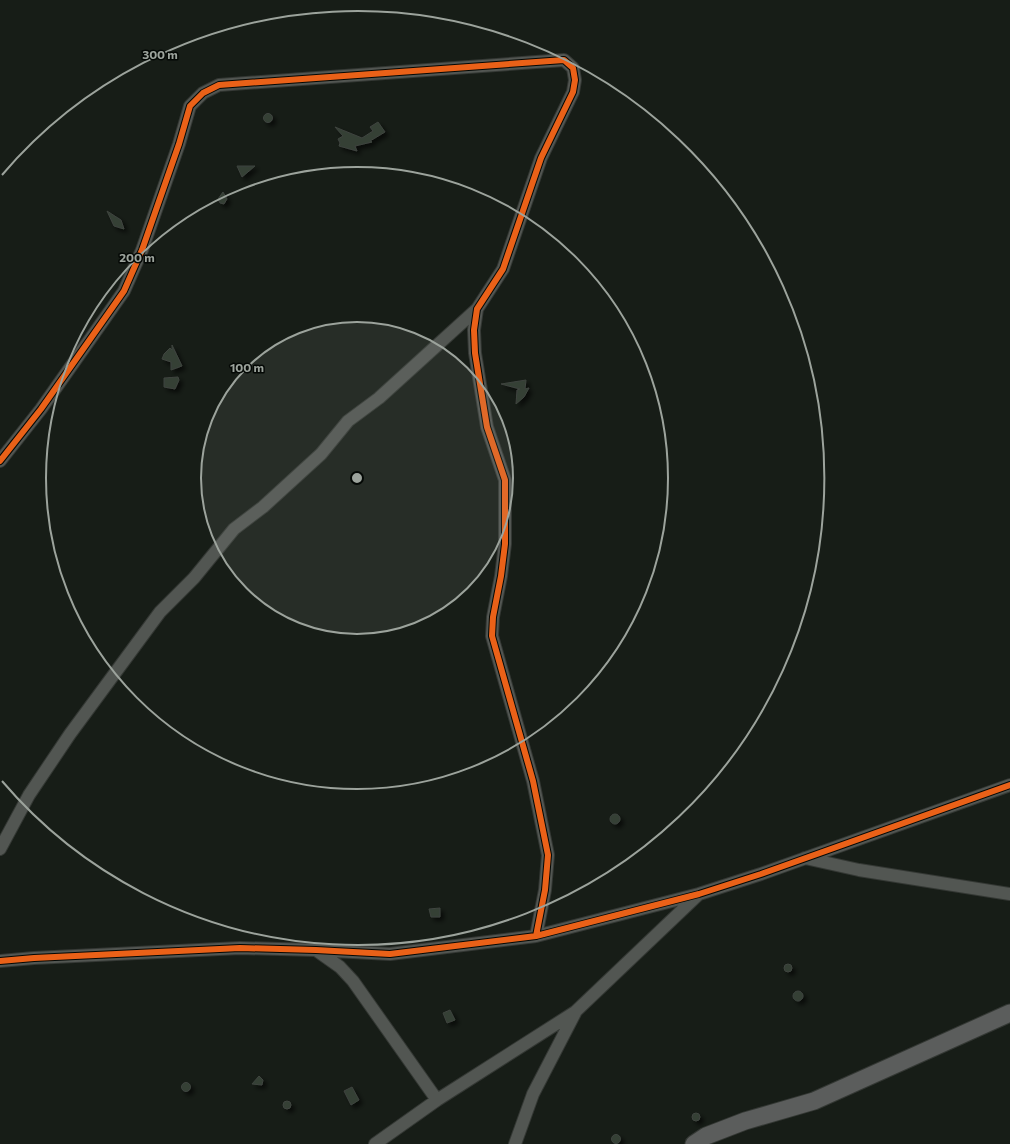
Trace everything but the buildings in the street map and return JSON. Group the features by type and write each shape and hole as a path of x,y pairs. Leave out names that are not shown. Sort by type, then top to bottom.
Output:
{"main road":[{"path":"694,1144 706,1136 745,1121 814,1101 1010,1013"}],"street":[{"path":"0,461 41,409 124,291 147,237 179,144 190,106 203,93 219,85 564,60 573,68 575,80 573,92 541,158 503,269 477,309 378,398 348,421 321,454 263,507 234,530 194,578 160,612 70,734 29,795 0,849"},
{"path":"477,309 474,330 476,360 487,427 505,480 505,544 500,582 493,617 492,636 533,781 548,855 545,890 536,936"},
{"path":"0,961 41,957 240,948 390,954 536,936 699,894 1010,785"},
{"path":"805,858 859,870 1010,894"},
{"path":"375,1144 437,1100 575,1012 699,894"},
{"path":"316,950 340,967 353,981 437,1100"},
{"path":"515,1144 533,1094 575,1012"}],"cycle path":[{"path":"0,461 41,409 124,291 142,250 179,144 190,106 203,93 219,85 564,60 573,68 575,80 573,92 541,158 503,269 477,309 474,330 475,353 487,427 505,480 505,544 501,576 493,617 492,636 533,781 548,855 545,890 536,936"},
{"path":"0,961 240,948 390,954 536,936 699,894 761,874 1010,785"}]}
